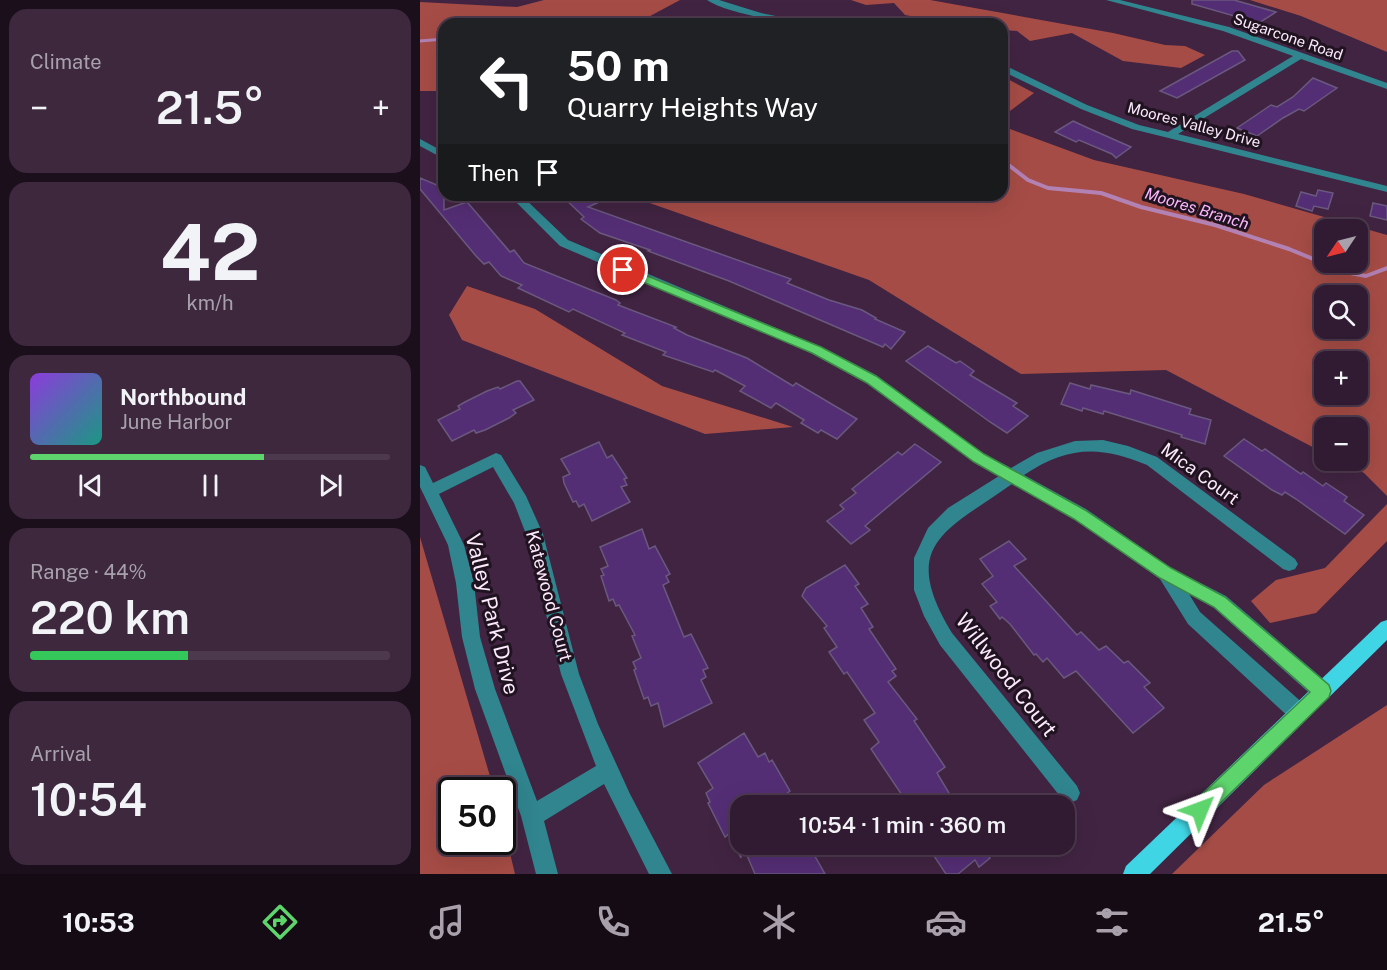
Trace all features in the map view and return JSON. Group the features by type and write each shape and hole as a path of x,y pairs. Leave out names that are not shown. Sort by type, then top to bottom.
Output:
{"main road":[{"path":"1134,874 1387,628"}],"street":[{"path":"711,0 777,18"},
{"name":"Sugarcone Road","path":"1110,0 1214,26 1387,86"},
{"path":"1168,136 1301,55"},
{"name":"Moores Valley Drive","path":"1008,71 1103,115 1168,136 1387,189"},
{"path":"420,142 438,152"},
{"path":"521,201 564,243 816,350 871,379 970,452 1080,514 1165,573 1220,602 1322,691"},
{"name":"Mica Court","path":"1011,476 1042,457 1064,449 1086,445 1109,446 1133,453 1152,461 1289,564"},
{"name":"Katewood Court","path":"431,491 496,459 527,514 542,556 569,671 586,720 608,770 661,874"},
{"name":"Valley Park Drive","path":"420,471 456,545 465,583 471,638 485,689 532,816 547,874"},
{"name":"Willwood Court","path":"1011,476 959,510 941,525 929,540 922,557 920,574 923,592 931,614 946,639 1070,793"},
{"path":"1165,573 1194,618 1299,713"},
{"path":"532,816 608,770"}],"shaded area":[{"path":"544,0 680,0 646,18 438,18 438,91 420,91 420,2 517,7"},
{"path":"851,0 930,0 1113,33 1165,45 1185,46 1205,55 1181,68 1123,61 1072,33 1030,41 1017,31 1008,30 1008,18 921,18 905,15 894,3 866,5"},
{"path":"1250,0 1387,0 1387,52 1301,16"},
{"path":"1008,79 1034,93 1008,112"},
{"path":"1008,128 1094,160 1244,194 1331,219 1314,219 1314,273 1368,273 1368,230 1387,235 1387,496 1360,471 1368,471 1368,417 1314,417 1314,448 1166,370 1021,374 869,280 644,201 1008,201"},
{"path":"467,286 535,309 662,386 793,427 705,434 462,340 449,315"},
{"path":"1387,504 1387,541 1316,613 1270,623 1251,601 1276,580 1325,568"},
{"path":"420,537 490,777 438,777 438,855 510,855 515,874 420,874"},
{"path":"1387,705 1387,874 1172,874 1264,785"}],"building":[{"path":"1192,0 1234,0 1276,12 1259,23 1192,4"},
{"path":"1232,51 1238,51 1245,60 1177,98 1160,91"},
{"path":"1313,78 1337,88 1304,111 1299,109 1257,136 1237,128 1271,105 1277,107 1293,97"},
{"path":"1073,121 1131,147 1116,158 1112,154 1055,132"},
{"path":"420,178 438,186 438,201 444,201 444,210 467,202 510,252 514,250 524,263 616,300 620,303 618,305 676,327 674,328 687,335 747,358 793,386 796,383 857,419 837,439 821,430 818,433 801,423 804,420 776,403 771,408 740,391 745,386 715,370 713,372 663,355 666,352 622,335 625,333 573,309 569,312 518,288 522,285 501,276 489,262 484,264 476,256 420,189"},
{"path":"1318,190 1333,193 1328,209 1314,206 1312,211 1296,206 1301,192 1316,196"},
{"path":"567,201 602,201 588,207 791,279 787,283 862,310 875,319 905,332 891,349 885,344 883,347 729,281 600,233 581,219 584,217"},
{"path":"1373,203 1387,206 1387,220 1370,216"},
{"path":"928,346 956,363 960,361 974,371 970,375 1017,403 1013,406 1028,416 1007,433 990,422 906,361"},
{"path":"520,381 534,400 513,410 516,413 485,430 476,433 474,430 452,441 438,420 460,409 458,406 487,391 498,387 500,389"},
{"path":"1070,383 1090,389 1091,385 1130,394 1131,390 1191,409 1189,414 1211,420 1205,444 1104,411 1103,414 1083,408 1082,411 1061,404"},
{"path":"1244,439 1262,451 1265,449 1323,486 1326,483 1347,497 1344,501 1364,515 1345,534 1285,492 1282,495 1272,490 1224,456"},
{"path":"599,442 607,458 612,455 627,478 624,479 627,485 621,487 630,502 592,521 584,504 579,507 576,501 573,502 563,477 570,474 561,459"},
{"path":"915,444 941,462 865,526 870,530 851,544 827,521 844,509 840,505 856,493 852,489 898,452 902,455"},
{"path":"642,529 649,549 655,546 670,574 666,576 669,582 663,585 684,637 691,634 708,668 703,670 706,677 701,680 712,703 664,727 658,703 651,706 648,697 644,699 634,670 636,669 633,662 641,658 632,636 635,635 619,605 616,606 613,599 609,601 601,576 604,575 601,569 608,566 600,547"},
{"path":"1009,541 1026,559 1014,566 1077,635 1081,632 1099,650 1106,646 1124,663 1128,661 1150,683 1144,687 1164,708 1133,733 1076,671 1064,678 1047,658 1043,662 1036,654 1034,655 1010,624 1002,617 1000,619 990,606 997,602 982,584 993,576 980,559"},
{"path":"845,565 859,584 855,586 868,604 861,608 873,627 869,629 896,669 892,671 896,676 888,682 917,719 914,721 945,767 937,773 950,795 902,795 871,749 879,742 864,720 875,713 847,672 844,674 829,652 837,647 824,628 827,626 802,596 806,588"},
{"path":"744,733 758,757 765,753 769,762 772,760 790,791 787,795 730,795 730,836 729,834 725,837 708,803 710,802 706,793 713,788 698,763"},
{"path":"747,855 814,855 825,874 755,874"},
{"path":"933,855 988,855 990,858 979,867 975,860 958,874 946,874"}],"waterway":[{"name":"Moores Branch","path":"420,41 438,40"},
{"name":"Moores Branch","path":"1008,165 1028,180 1048,188 1101,193 1141,207 1215,225 1289,249 1345,272 1366,276 1387,268"}],"route":[{"path":"623,270 816,350 871,379 979,458 1080,514 1165,573 1220,602 1322,691 1200,810"}]}
